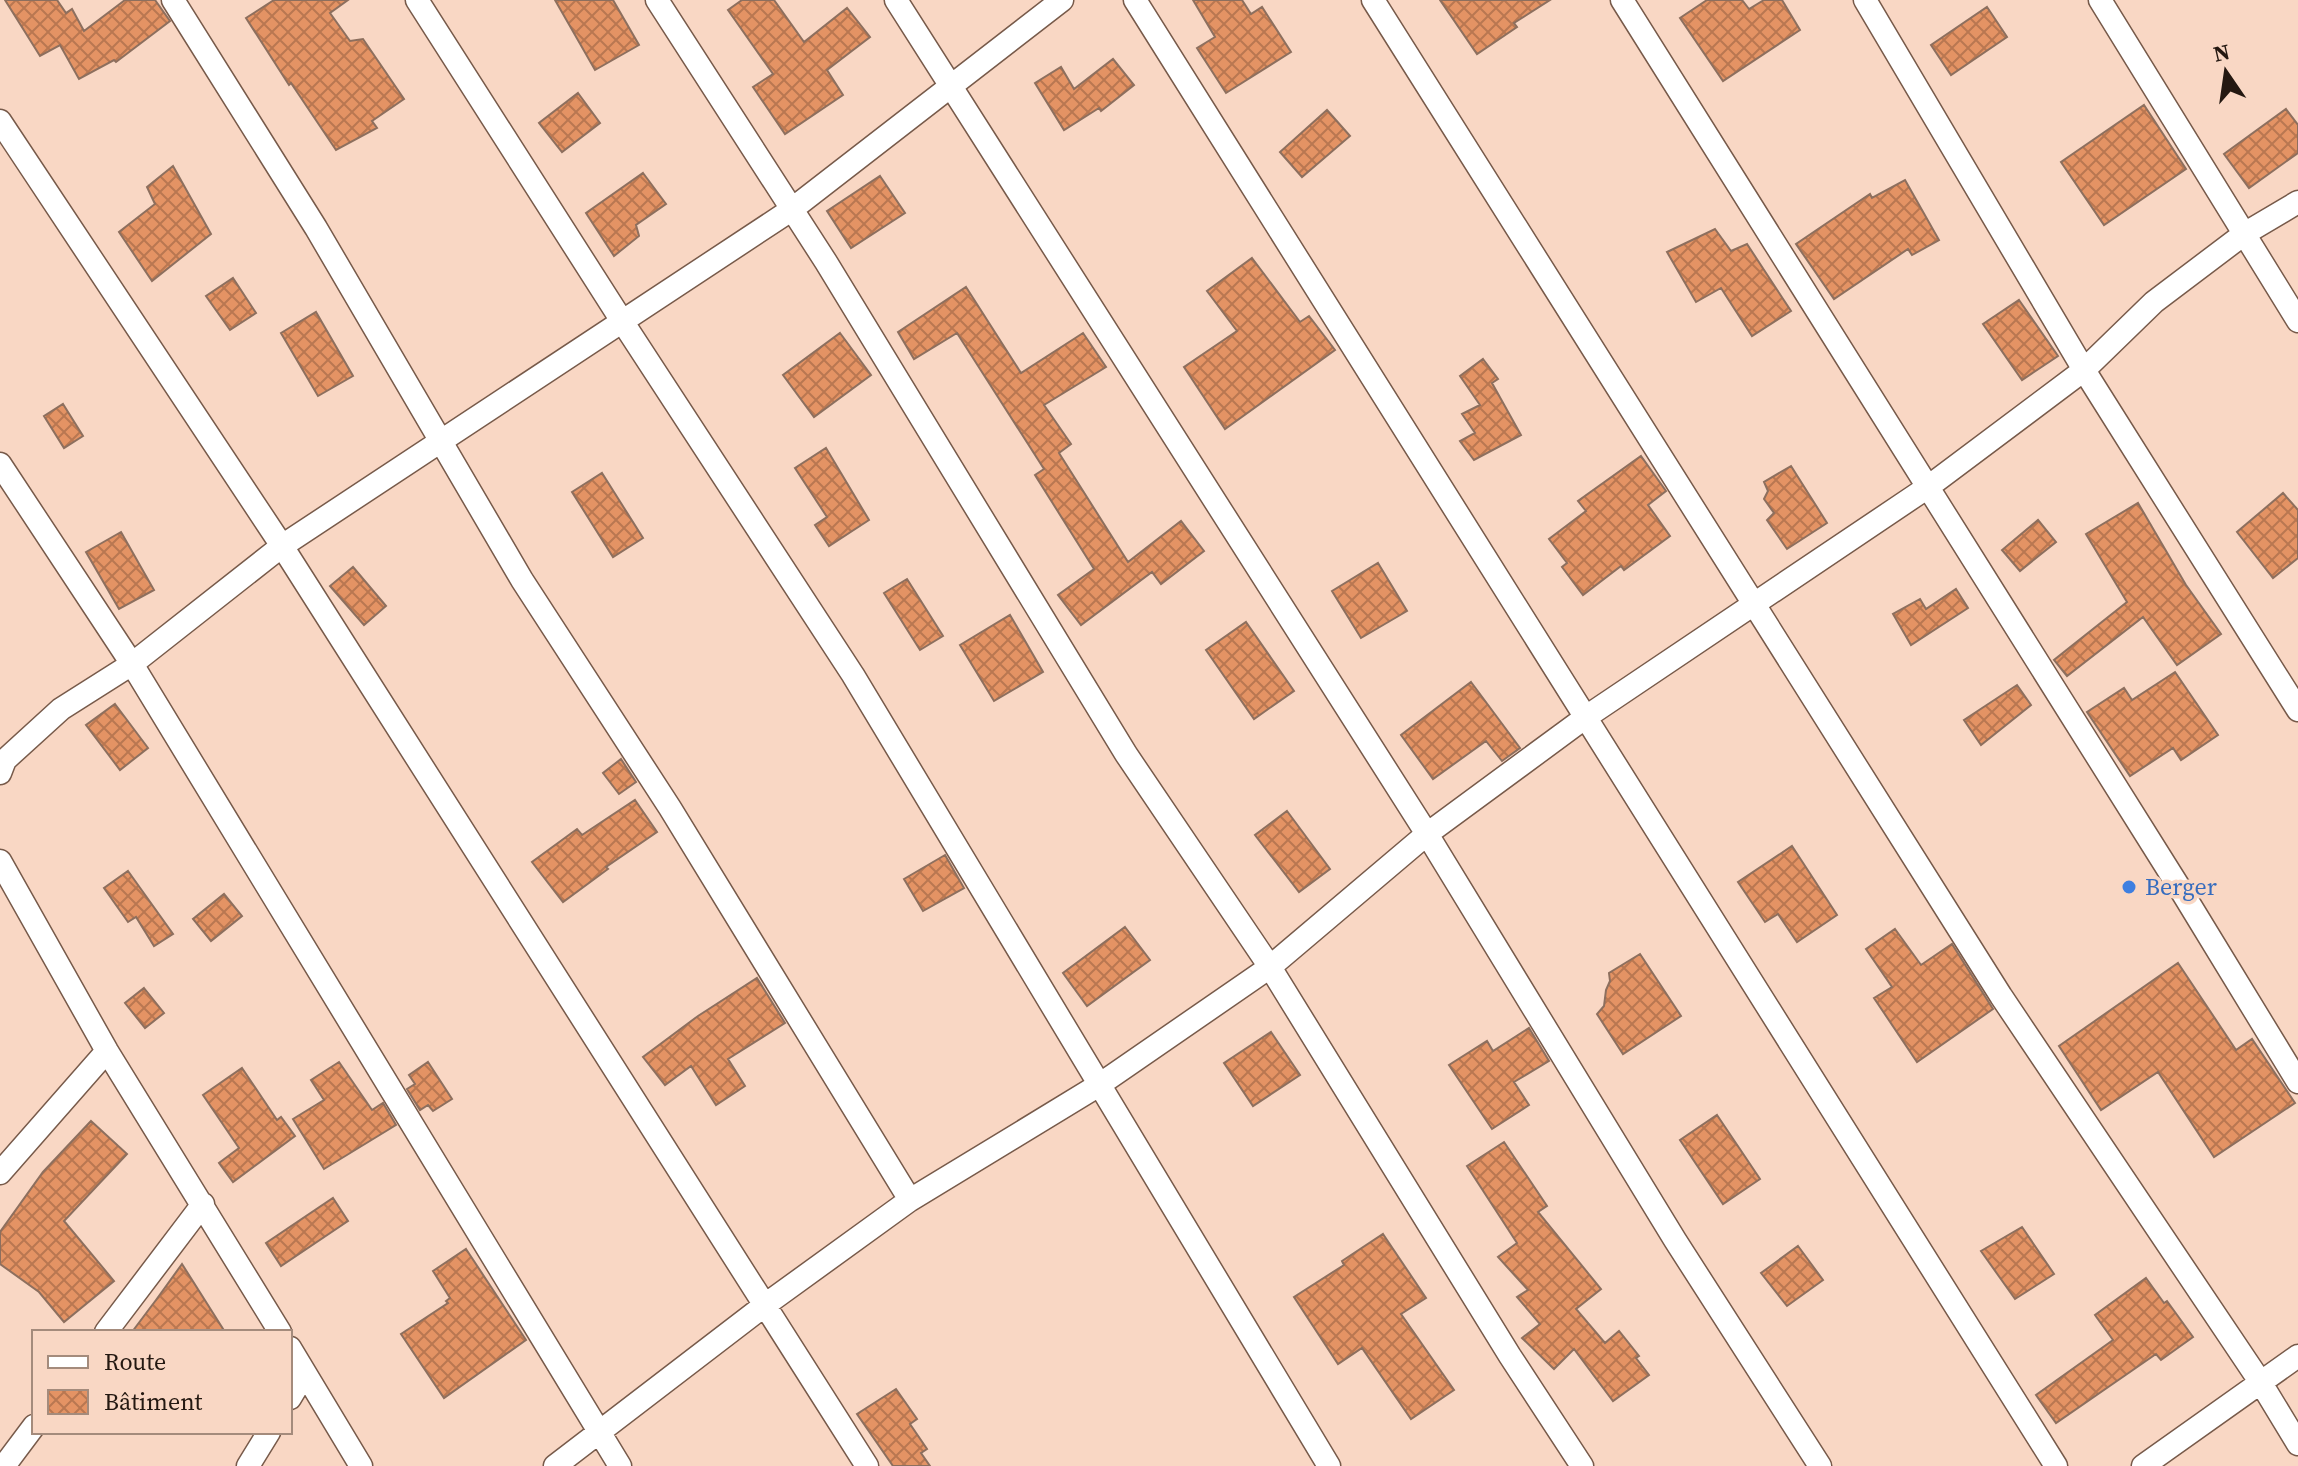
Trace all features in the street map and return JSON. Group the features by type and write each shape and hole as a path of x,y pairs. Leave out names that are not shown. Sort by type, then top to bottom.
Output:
{"street":[{"path":"173,0 316,228 522,580 670,808 910,1200"},
{"path":"417,0 853,675 1329,1466"},
{"path":"657,0 826,262 1126,754 1270,967 1510,1356 1582,1466"},
{"path":"896,0 1427,834 1675,1240 1820,1466"},
{"path":"0,773 5,760 61,709 132,664 282,546 791,210 1062,0"},
{"path":"1135,0 2056,1466"},
{"path":"1373,0 2001,996 2261,1383 2298,1444"},
{"path":"1622,0 2298,1082"},
{"path":"1865,0 2084,370 2298,710"},
{"path":"2100,0 2298,321"},
{"path":"0,121 282,546 867,1466"},
{"path":"555,1466 765,1305 910,1200 1099,1085 1270,967 1427,834 1586,717 1928,487 2084,370 2154,302 2244,234 2298,202"},
{"path":"0,464 132,664 620,1466"},
{"path":"0,861 107,1051 279,1330"},
{"path":"0,1173 107,1051"},
{"path":"108,1330 203,1204"},
{"path":"292,1351 361,1466"},
{"path":"2143,1466 2298,1356"},
{"path":"292,1395 305,1373"},
{"path":"4,1466 32,1429"},
{"path":"248,1466 268,1434"}],"building":[{"path":"5,0 57,0 66,13 72,9 84,31 125,0 155,0 170,21 116,62 114,60 79,79 60,45 40,56"},
{"path":"274,0 348,0 330,13 350,41 363,39 404,99 372,121 377,128 336,150 246,18"},
{"path":"555,0 613,0 639,45 595,70"},
{"path":"742,0 774,0 804,42 847,8 870,37 827,70 843,95 785,134 753,87 773,74 728,10"},
{"path":"1193,0 1242,0 1251,14 1262,7 1291,52 1226,93 1197,48 1215,37"},
{"path":"1440,0 1550,0 1514,23 1517,27 1477,54"},
{"path":"1707,0 1742,0 1749,9 1764,0 1782,0 1800,30 1723,81 1680,18"},
{"path":"1987,7 2007,37 1951,75 1931,45"},
{"path":"1113,59 1134,85 1101,111 1099,108 1064,130 1035,83 1061,67 1074,89"},
{"path":"578,93 600,123 562,152 539,123"},
{"path":"2144,105 2186,169 2104,225 2061,162"},
{"path":"2286,109 2298,125 2298,153 2249,188 2224,154"},
{"path":"1327,110 1350,136 1302,177 1280,152"},
{"path":"173,166 211,234 152,281 119,232 155,204 147,187"},
{"path":"643,173 666,204 636,225 639,236 614,256 586,213"},
{"path":"880,176 905,213 851,248 827,211"},
{"path":"1905,180 1939,240 1912,255 1908,249 1834,299 1796,244 1870,194 1872,198"},
{"path":"1715,229 1731,251 1747,244 1791,311 1752,336 1721,288 1696,302 1667,252"},
{"path":"1252,258 1300,322 1309,316 1335,350 1225,429 1184,367 1237,331 1207,291"},
{"path":"233,278 256,313 230,330 206,296"},
{"path":"966,287 1021,373 1083,333 1106,367 1044,405 1071,444 1059,453 1128,562 1181,521 1204,551 1161,584 1152,572 1081,625 1058,595 1094,569 1035,475 1044,469 957,333 914,359 898,332"},
{"path":"2019,300 2058,356 2022,380 1983,324"},
{"path":"316,312 353,376 318,396 281,333"},
{"path":"840,333 871,375 814,417 783,375"},
{"path":"1483,359 1498,379 1492,383 1521,435 1474,460 1460,441 1475,433 1462,414 1480,405 1460,376"},
{"path":"63,404 83,436 64,448 44,416"},
{"path":"826,448 869,520 829,546 815,525 827,517 795,468"},
{"path":"1641,456 1666,491 1648,505 1670,536 1624,570 1621,566 1583,595 1562,567 1567,563 1549,539 1586,511 1578,501"},
{"path":"1791,466 1827,523 1787,549 1767,520 1774,513 1764,499 1768,491 1764,482"},
{"path":"602,473 643,538 613,557 572,492"},
{"path":"2283,493 2298,510 2298,558 2273,578 2237,532"},
{"path":"2138,503 2186,585 2221,634 2177,665 2143,617 2067,676 2054,660 2127,602 2086,534"},
{"path":"2038,520 2056,542 2020,571 2002,550"},
{"path":"121,532 154,590 119,609 86,552"},
{"path":"1378,563 1407,611 1361,638 1332,591"},
{"path":"353,567 386,606 364,625 330,586"},
{"path":"907,579 943,636 920,650 884,593"},
{"path":"1956,589 1968,608 1911,645 1893,614 1920,599 1926,609"},
{"path":"1010,615 1043,672 994,701 960,645"},
{"path":"1246,622 1294,691 1254,719 1206,650"},
{"path":"2175,672 2218,735 2181,760 2173,748 2130,776 2087,712 2124,688 2132,700"},
{"path":"1471,682 1520,748 1502,761 1486,741 1433,779 1401,735"},
{"path":"2017,685 2031,705 1981,745 1964,720"},
{"path":"115,704 148,748 120,770 86,725"},
{"path":"621,759 636,782 619,794 603,773"},
{"path":"635,800 657,832 563,902 532,862 577,829 582,835"},
{"path":"1287,811 1330,869 1299,892 1255,835"},
{"path":"1792,846 1837,915 1797,942 1778,914 1765,922 1738,882"},
{"path":"945,855 964,888 923,911 904,879"},
{"path":"128,871 173,934 154,946 136,917 128,922 104,888"},
{"path":"224,894 242,916 211,941 193,919"},
{"path":"1125,927 1150,960 1087,1006 1063,973"},
{"path":"1895,929 1921,965 1952,944 1993,1009 1917,1062 1874,998 1892,987 1866,949"},
{"path":"1640,954 1681,1016 1623,1054 1597,1014 1604,1006 1609,973"},
{"path":"2178,963 2236,1050 2252,1039 2295,1103 2214,1157 2158,1072 2101,1110 2059,1046"},
{"path":"757,978 785,1023 728,1059 745,1086 716,1105 691,1066 665,1085 643,1057"},
{"path":"144,988 164,1013 145,1028 125,1003"},
{"path":"1529,1028 1549,1061 1514,1082 1529,1105 1492,1129 1449,1065 1487,1041 1493,1051"},
{"path":"1271,1032 1300,1075 1253,1106 1224,1063"},
{"path":"339,1062 372,1110 383,1103 396,1125 324,1169 293,1119 324,1100 311,1080"},
{"path":"428,1062 452,1099 433,1111 428,1105 420,1110 407,1089 415,1084 409,1075"},
{"path":"242,1068 277,1120 281,1117 295,1136 233,1182 219,1163 239,1148 203,1095"},
{"path":"1717,1115 1760,1179 1723,1204 1680,1140"},
{"path":"91,1121 127,1154 64,1221 114,1281 64,1322 39,1292 0,1264 0,1232 43,1172"},
{"path":"1504,1142 1547,1206 1538,1212 1601,1289 1576,1309 1605,1343 1619,1331 1639,1356 1636,1358 1649,1375 1613,1401 1574,1349 1554,1369 1522,1338 1540,1324 1517,1297 1528,1290 1498,1257 1517,1243 1467,1166"},
{"path":"333,1198 348,1221 281,1266 266,1243"},
{"path":"2022,1227 2054,1274 2015,1299 1981,1251"},
{"path":"1383,1234 1426,1298 1401,1314 1454,1390 1411,1419 1362,1348 1338,1364 1294,1297 1344,1265 1342,1261"},
{"path":"1798,1246 1823,1280 1787,1306 1761,1273"},
{"path":"466,1249 526,1340 444,1398 401,1334 448,1303 446,1301 450,1298 433,1271"},
{"path":"182,1264 224,1330 134,1330"},
{"path":"2146,1278 2193,1337 2161,1360 2156,1354 2056,1423 2036,1395 2113,1340 2095,1315"},
{"path":"896,1389 917,1419 910,1424 927,1449 921,1453 930,1466 893,1466 857,1414"}],"place":[{"name":"Berger","path":"2129,887"}]}
